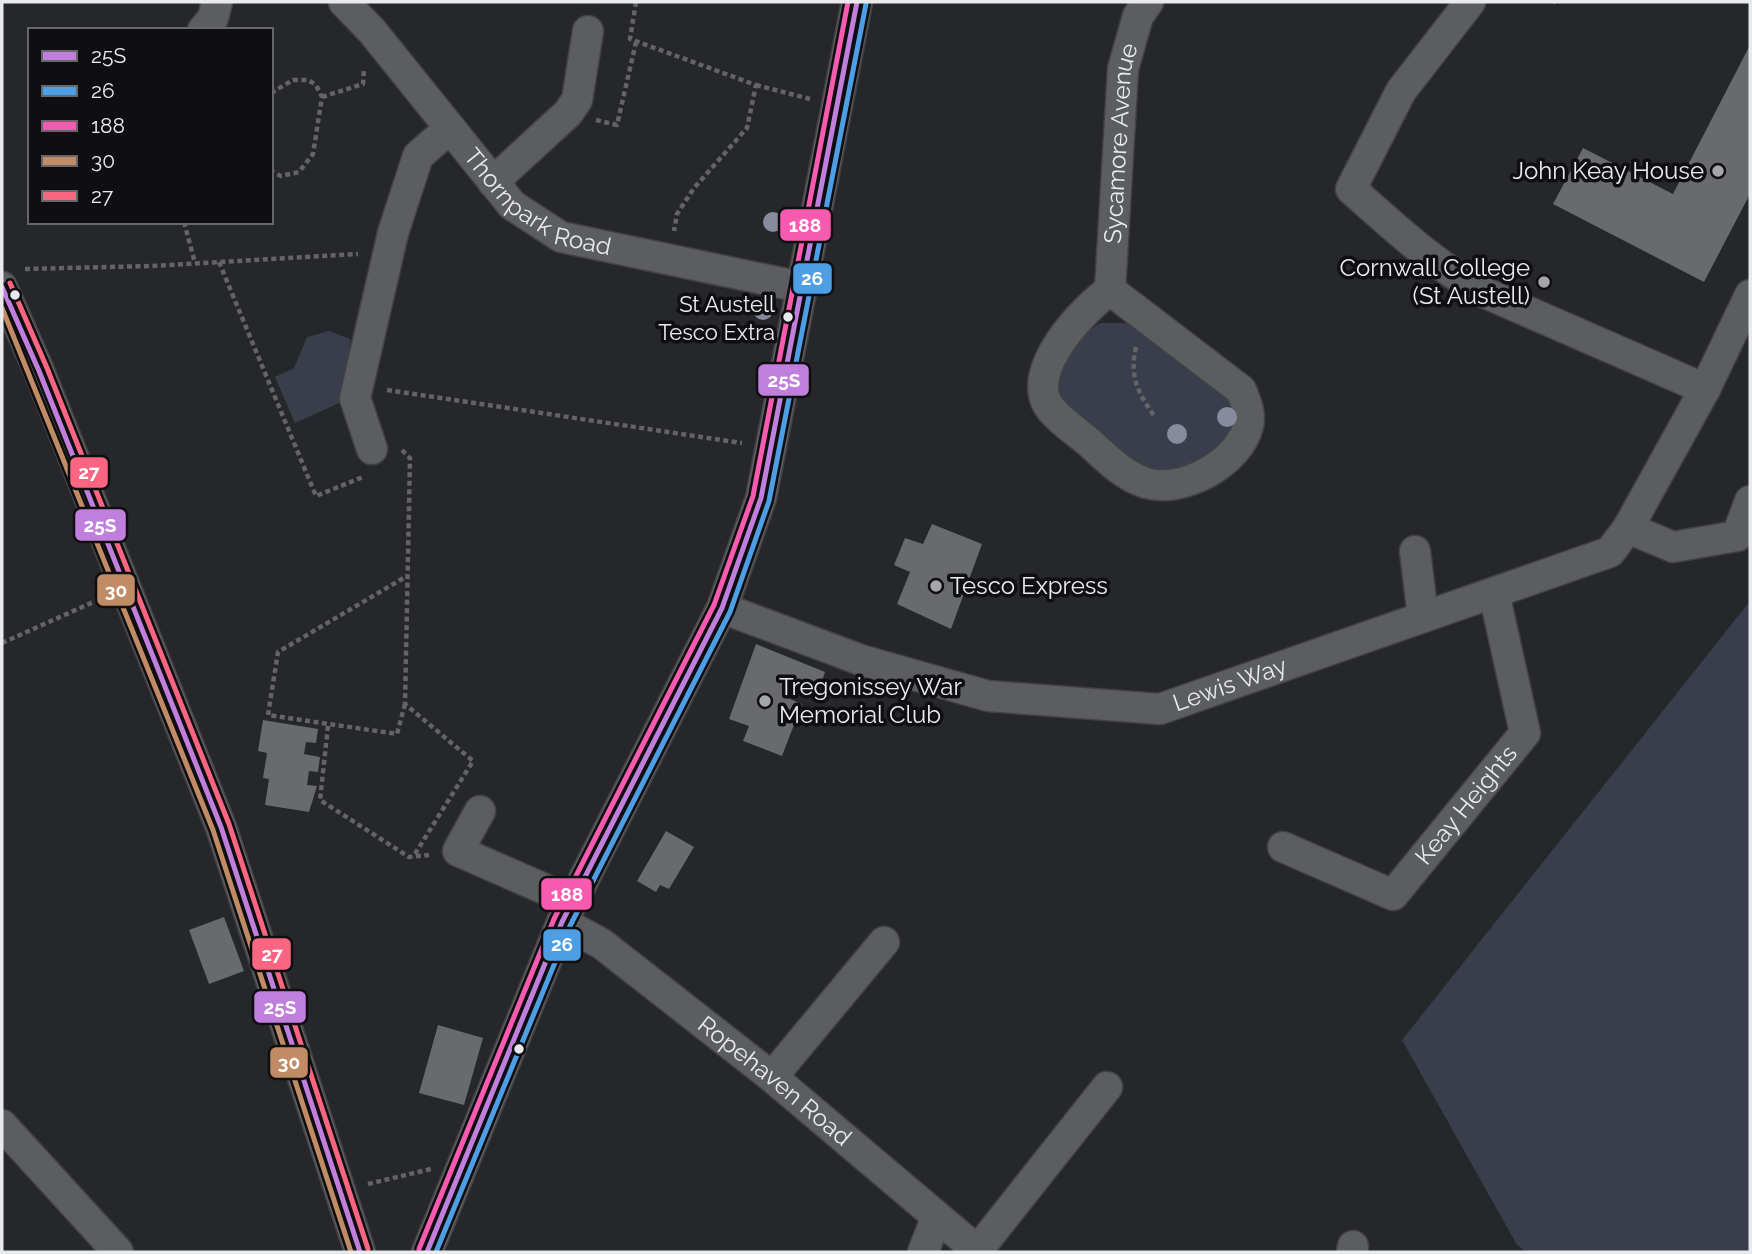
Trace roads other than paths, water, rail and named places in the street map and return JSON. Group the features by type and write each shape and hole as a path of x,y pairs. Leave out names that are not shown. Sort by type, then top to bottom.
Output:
{"street":[{"path":"206,28 213,18 217,2"},
{"name":"Thornpark Road","path":"344,2 372,31 512,205 561,237 801,287"},
{"path":"427,1252 567,911 722,608 761,498 858,2"},
{"name":"Sycamore Avenue","path":"1110,290 1123,69 1138,16 1148,2"},
{"path":"1470,2 1401,91 1351,188 1408,239 1457,277 1483,292 1705,389"},
{"path":"493,182 568,113 576,100 588,31"},
{"path":"382,461 355,398 387,259 418,156 449,130"},
{"path":"8,280 39,371 221,827 360,1252"},
{"path":"1110,290 1241,390 1248,407 1249,424 1242,442 1228,458 1192,479 1169,486 1145,483 1119,470 1048,407 1044,387 1050,356 1088,305 1110,290"},
{"path":"1750,295 1705,389 1628,527 1673,547 1737,536 1750,501"},
{"name":"Lewis Way","path":"722,608 861,660 988,696 1160,709 1610,552 1628,527"},
{"path":"1415,551 1423,617"},
{"name":"Keay Heights","path":"1283,847 1393,895 1525,733 1494,593"},
{"name":"Ropehaven Road","path":"480,811 458,851 567,911 602,944 772,1077 978,1252"},
{"path":"772,1077 884,942"},
{"path":"978,1252 1107,1087"},
{"path":"2,1125 118,1252"},
{"path":"923,1252 936,1219"}],"place":[{"name":"John Keay House","path":"1718,171"},
{"name":"Cornwall College (St Austell)","path":"1544,282"},
{"name":"St Austell Tesco Extra","path":"788,317"},
{"name":"Tesco Express","path":"936,586"},
{"name":"Tregonissey War Memorial Club","path":"765,701"}]}
